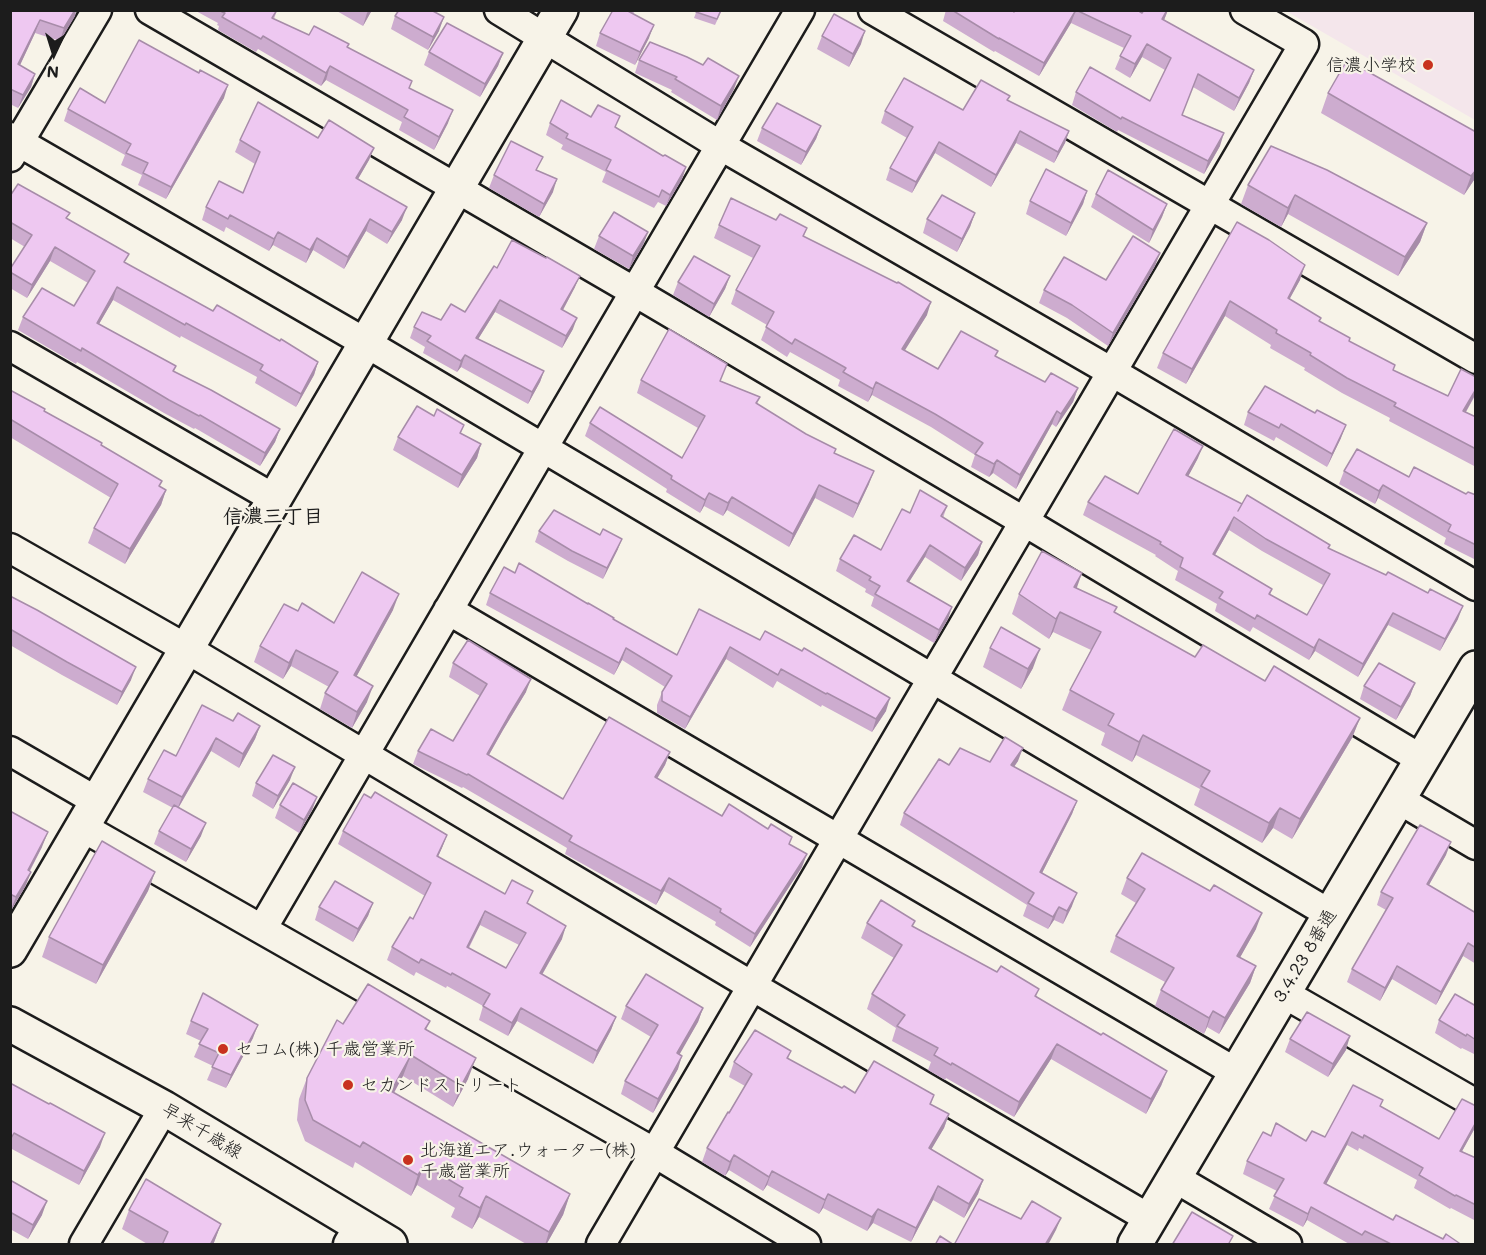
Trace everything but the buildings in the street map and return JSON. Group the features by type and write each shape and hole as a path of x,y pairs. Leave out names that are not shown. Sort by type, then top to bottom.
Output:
{"street":[{"path":"97,10 13,146 366,343 1330,914"},
{"path":"150,10 634,292 1421,759"},
{"path":"499,10 553,24 721,146 1476,586"},
{"path":"262,929 800,10"},
{"path":"873,10 1209,206 1476,358"},
{"path":"601,1245 1304,44 1245,10"},
{"path":"10,950 553,24"},
{"path":"10,346 275,499"},
{"path":"10,548 187,649 752,986 1143,1232"},
{"path":"448,610 1238,1073"},
{"name":"3.4.23 8番通","path":"1143,1232 1476,668"},
{"path":"10,751 90,814 262,929 655,1153 806,1245"},
{"path":"1398,799 1476,845"},
{"path":"1283,993 1476,1104"},
{"name":"早来千歳線","path":"10,1024 164,1108 354,1235 390,1245"},
{"path":"84,1245 164,1108"},
{"path":"1175,1178 1287,1245"}],"shaded area":[{"name":"信濃小学校","path":"1286,11 1475,11 1475,120"}],"place":[{"name":"信濃小学校","path":"1428,65"},
{"name":"セコム(株) 千歳営業所","path":"223,1049"},
{"name":"セカンドストリート","path":"348,1085"},
{"name":"北海道エア.ウォーター(株) 千歳営業所","path":"408,1160"}],"district":[{"name":"信濃三丁目","path":"273,517"}]}
